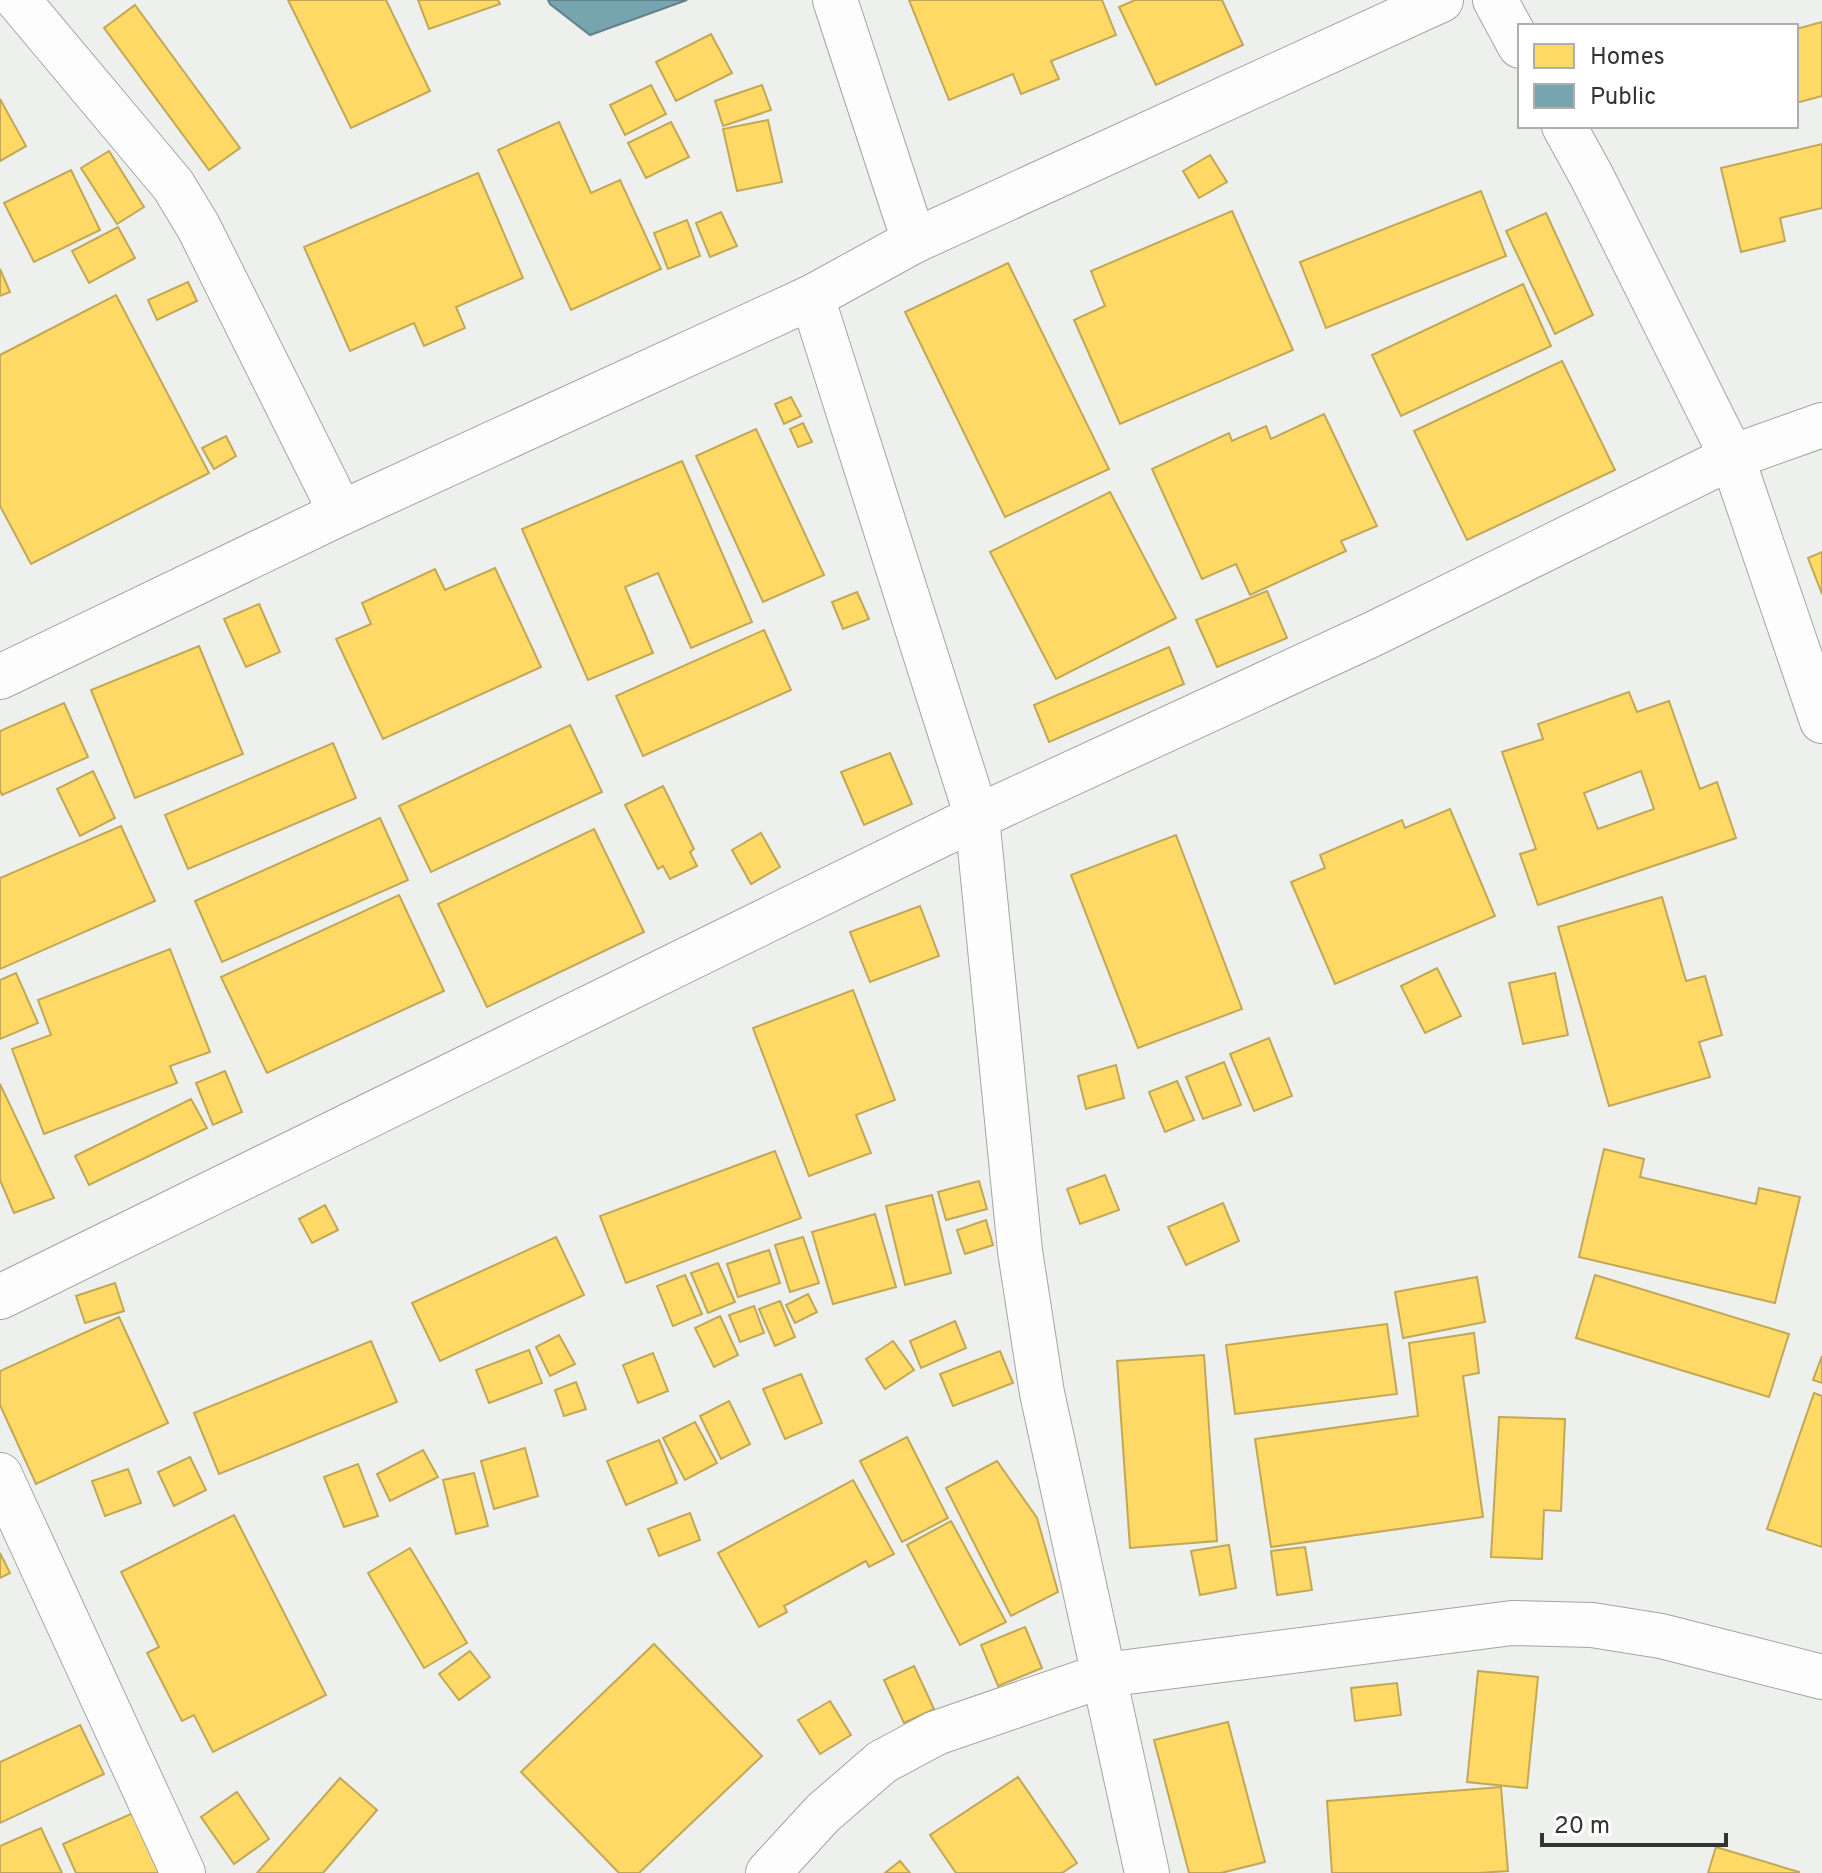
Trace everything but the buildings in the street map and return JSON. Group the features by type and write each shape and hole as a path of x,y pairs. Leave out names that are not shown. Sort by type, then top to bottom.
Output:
{"street":[{"path":"18,0 173,185 198,226 341,513"},
{"path":"835,0 914,241"},
{"path":"0,677 341,513 812,297 914,241 1441,0"},
{"path":"1495,0 1518,42"},
{"path":"1565,128 1732,457 1822,721"},
{"path":"812,297 977,817 1020,1251 1042,1393 1147,1873"},
{"path":"0,1297 977,817 1373,634 1732,457 1822,425"},
{"path":"0,1475 183,1873"},
{"path":"768,1873 823,1813 882,1762 936,1733 1104,1675 1512,1623 1592,1625 1661,1636 1822,1677"}]}
